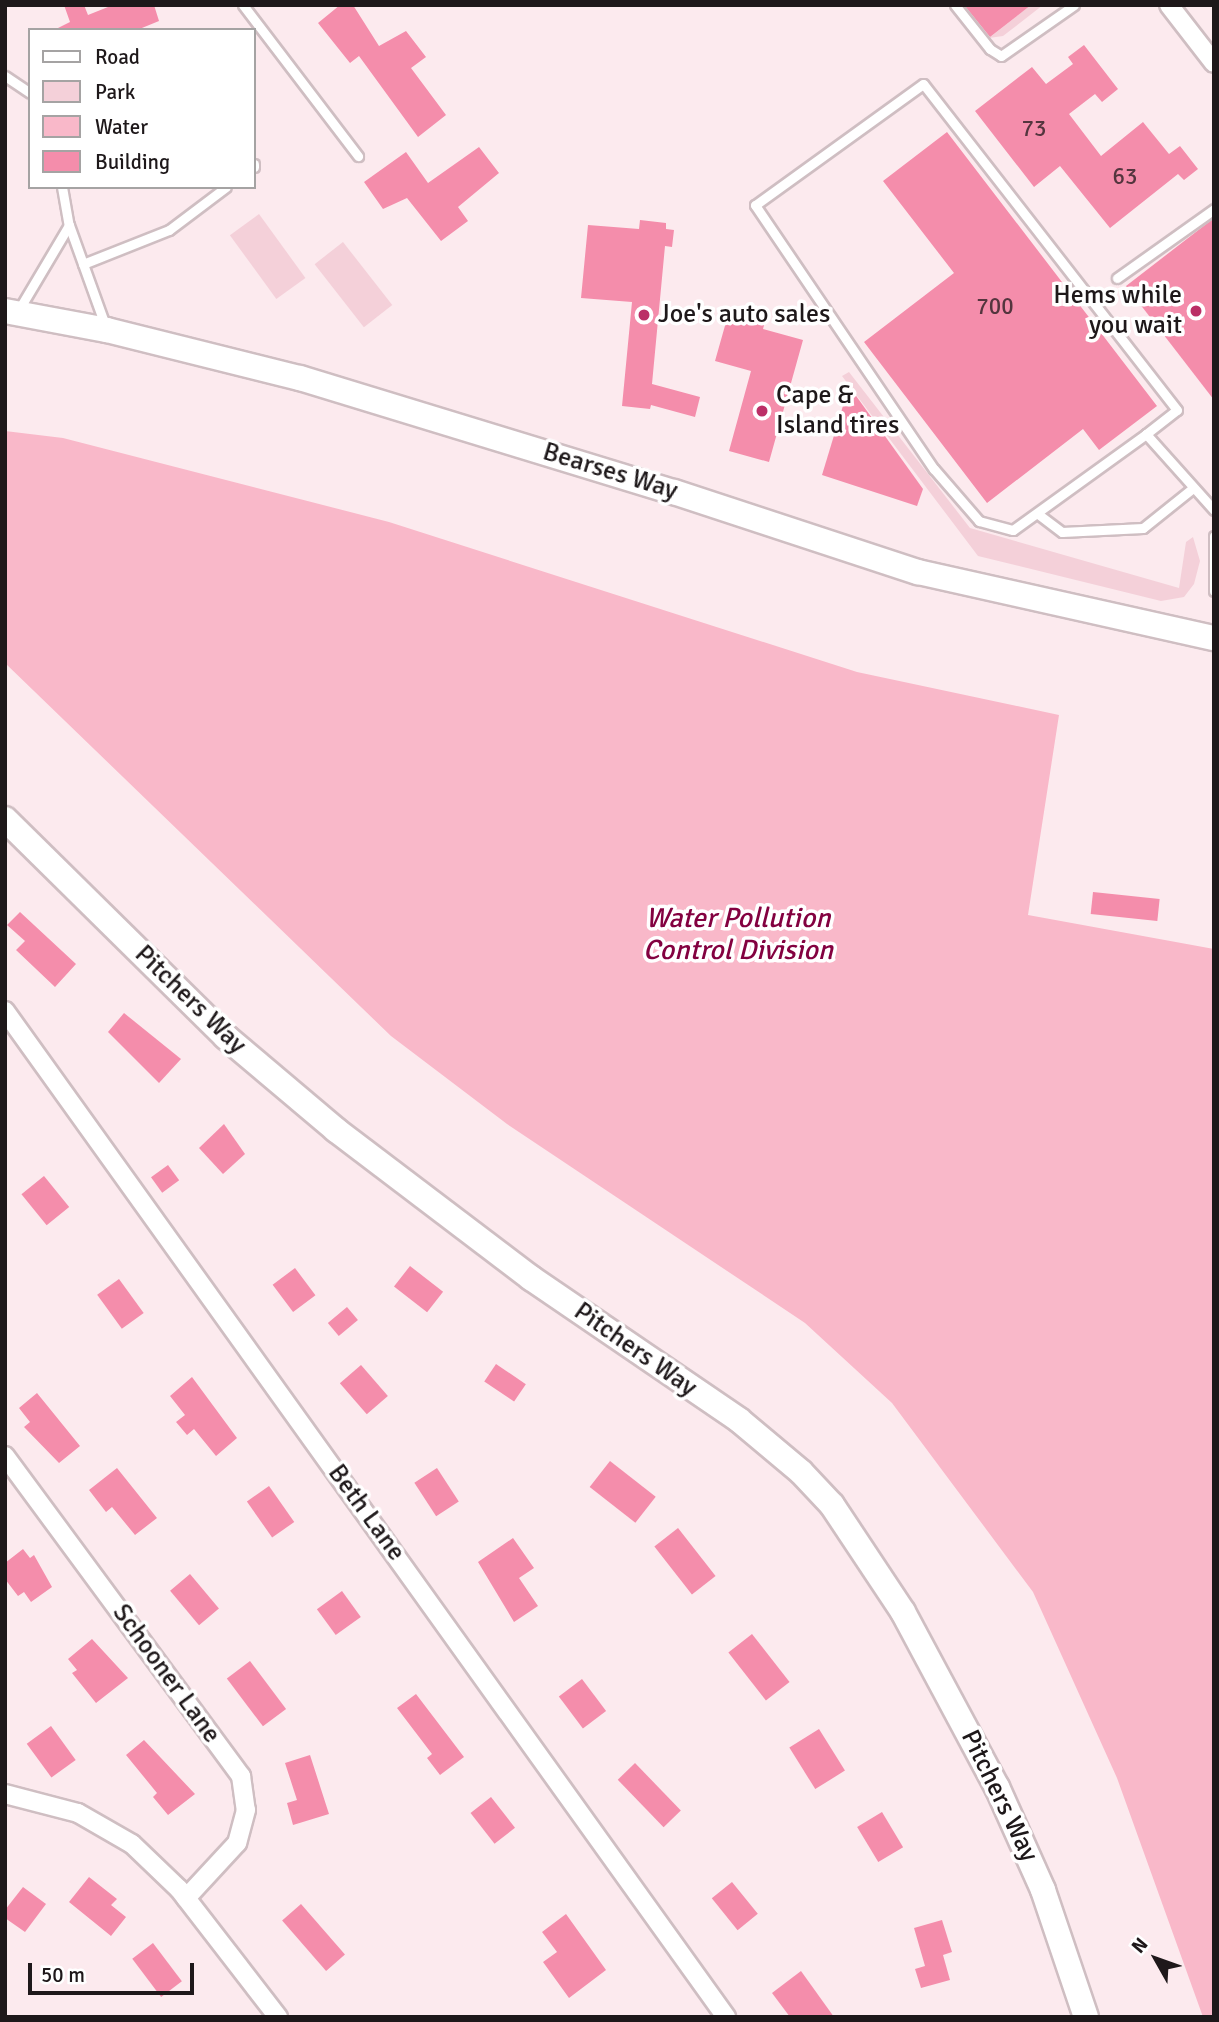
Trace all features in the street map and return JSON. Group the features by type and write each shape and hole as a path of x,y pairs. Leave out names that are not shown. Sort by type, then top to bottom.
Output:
{"main road":[{"name":"Bearses Way","path":"11,312 107,330 411,411 918,572 1214,638"},
{"name":"Pitchers Way","path":"5,819 226,1037 336,1130 531,1278 739,1420 801,1472 832,1505 902,1612 998,1787 1043,1890 1086,2017"}],"street":[{"path":"1169,5 1214,64"},
{"name":"Beth Lane","path":"5,1011 726,2017"},
{"name":"Schooner Lane","path":"5,1456 241,1776 246,1810 237,1843 213,1874 186,1898"},
{"path":"5,1794 57,1805 110,1830 154,1863 186,1898 278,2017"}],"lane":[{"path":"243,5 358,156"},
{"path":"955,5 990,50 1002,56 1074,5"},
{"path":"5,76 28,92"},
{"path":"923,84 1177,410 1038,514 1013,530 979,520 934,469 755,205 923,84"},
{"path":"61,189 69,225 107,330"},
{"path":"83,264 169,230 223,189"},
{"path":"1117,278 1214,209"},
{"path":"11,312 69,225"},
{"path":"1146,434 1214,510"},
{"path":"1038,514 1062,532 1143,528 1193,488"},
{"path":"1214,536 1214,591"}],"green space":[{"path":"1031,5 1043,5 1003,36 989,38"},
{"path":"259,214 305,278 276,299 230,235"},
{"path":"343,242 392,305 364,327 315,264"},
{"path":"849,372 970,528 1179,588 1186,542 1193,537 1200,561 1194,584 1184,597 1161,601 978,556 842,376"}],"water":[{"name":"Water Pollution Control Division","path":"5,431 63,438 389,522 857,672 1059,715 1028,915 1214,949 1214,2017 1203,2017 1117,1778 1033,1592 892,1403 805,1323 507,1124 391,1036 5,663"}],"building":[{"path":"64,5 84,5 88,15 113,5 154,5 159,21 142,28 58,28 70,22"},
{"path":"340,5 353,5 379,46 406,31 426,57 411,68 446,115 418,137 359,56 350,63 318,23"},
{"path":"964,5 1031,5 990,37"},
{"path":"1084,45 1118,89 1102,102 1095,94 1069,114 1101,156 1143,122 1169,154 1180,146 1198,169 1184,180 1178,174 1110,228 1060,166 1034,187 975,111 1032,67 1046,84 1073,64 1068,57"},
{"path":"947,132 1157,406 1099,450 1083,429 987,503 864,342 954,273 883,181"},
{"path":"479,147 499,173 458,207 468,221 441,241 407,198 383,209 364,182 406,152 428,183"},
{"path":"1214,218 1214,400 1126,286"},
{"name":"Joe's auto sales","path":"640,220 666,223 666,229 674,230 672,247 665,246 652,384 700,397 695,417 651,405 650,409 622,406 632,302 581,298 588,225 639,229"},
{"name":"Cape & Island tires","path":"730,308 766,318 763,329 803,340 769,462 729,451 751,371 715,361"},
{"path":"849,386 923,489 917,506 822,475"},
{"path":"1093,892 1160,899 1157,921 1091,914"},
{"path":"20,912 76,964 55,987 16,950 25,941 7,925"},
{"path":"124,1013 181,1059 159,1083 108,1032"},
{"path":"224,1124 245,1154 223,1174 199,1148"},
{"path":"168,1165 179,1180 162,1193 151,1177"},
{"path":"44,1176 69,1207 47,1225 21,1194"},
{"path":"410,1266 443,1292 427,1312 394,1286"},
{"path":"295,1268 315,1295 293,1312 273,1285"},
{"path":"119,1279 144,1313 122,1329 97,1295"},
{"path":"347,1307 358,1320 339,1336 328,1323"},
{"path":"496,1364 526,1384 514,1402 484,1381"},
{"path":"361,1365 388,1396 367,1414 340,1383"},
{"path":"192,1377 237,1438 216,1456 194,1429 187,1435 176,1422 185,1415 170,1396"},
{"path":"37,1393 80,1446 59,1463 24,1427 30,1422 19,1408"},
{"path":"610,1461 656,1497 635,1523 590,1487"},
{"path":"117,1468 157,1518 135,1535 112,1507 106,1512 89,1490"},
{"path":"437,1468 459,1502 436,1516 414,1483"},
{"path":"269,1486 294,1522 272,1538 247,1501"},
{"path":"678,1528 716,1576 692,1595 654,1546"},
{"path":"513,1538 534,1568 519,1578 538,1606 514,1622 478,1562"},
{"path":"23,1549 30,1558 34,1555 52,1587 31,1602 24,1592 18,1596 5,1579 5,1563"},
{"path":"190,1574 219,1608 199,1625 170,1591"},
{"path":"342,1591 361,1617 336,1635 317,1609"},
{"path":"752,1634 790,1682 766,1701 728,1652"},
{"path":"92,1639 128,1678 96,1703 72,1673 77,1670 68,1659"},
{"path":"250,1661 286,1709 263,1726 227,1678"},
{"path":"582,1679 606,1711 583,1728 559,1696"},
{"path":"416,1694 464,1757 440,1775 427,1758 432,1754 397,1708"},
{"path":"51,1726 76,1760 51,1778 27,1744"},
{"path":"819,1729 845,1771 815,1789 789,1748"},
{"path":"144,1740 195,1794 168,1815 153,1797 157,1793 126,1755"},
{"path":"310,1755 329,1814 293,1825 287,1803 297,1800 285,1763"},
{"path":"635,1763 681,1810 664,1827 618,1780"},
{"path":"491,1797 515,1828 495,1844 471,1813"},
{"path":"882,1812 903,1847 878,1862 857,1827"},
{"path":"89,1877 117,1899 111,1905 126,1917 111,1936 69,1902"},
{"path":"732,1882 758,1914 738,1930 712,1898"},
{"path":"23,1887 46,1904 25,1932 5,1918 5,1910"},
{"path":"301,1904 345,1955 326,1971 282,1920"},
{"path":"566,1914 606,1970 569,1998 543,1962 557,1952 542,1932"},
{"path":"942,1920 952,1952 943,1955 950,1980 921,1988 915,1969 925,1966 914,1928"},
{"path":"153,1943 182,1981 161,1997 132,1959"},
{"path":"801,1971 834,2017 790,2017 772,1993"}],"place":[{"name":"Hems while you wait","path":"1196,311"},
{"name":"Joe's auto sales","path":"644,315"},
{"name":"Cape & Island tires","path":"762,411"}]}
